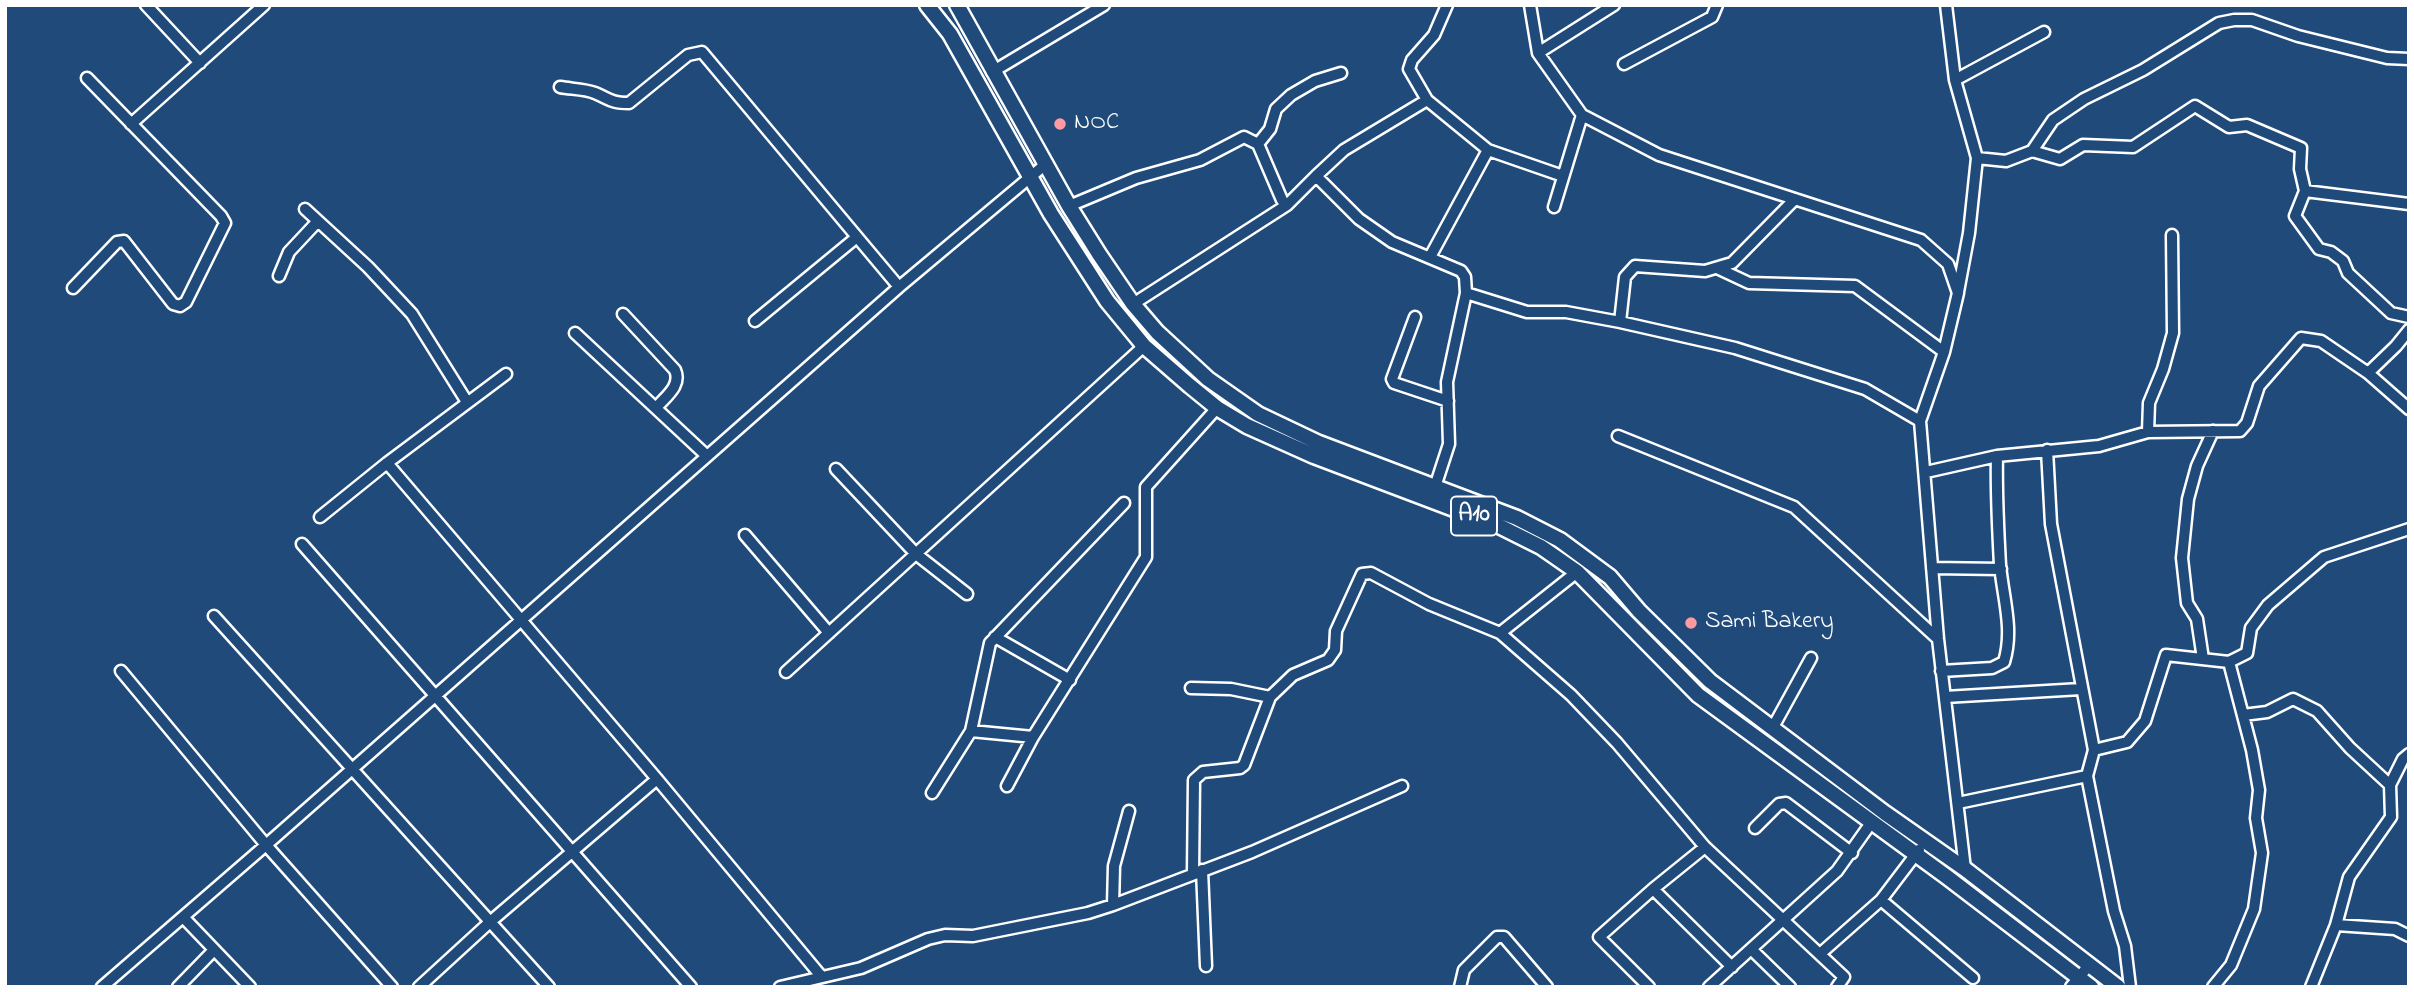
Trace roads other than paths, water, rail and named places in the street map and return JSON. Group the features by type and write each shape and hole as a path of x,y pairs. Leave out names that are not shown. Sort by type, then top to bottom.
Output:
{"highway":[{"name":"A10","path":"928,5 950,34 1051,214 1107,301 1144,346 1217,408 1247,426 1435,487 1517,519 1560,540 1610,577 1639,611 1710,681 1965,869 2118,987"},
{"name":"A10","path":"957,5 1069,206 1133,304 1183,357 1233,398 1316,450 1499,526 1541,547 1577,572 1698,695 1916,854 2075,982 2091,987"}],"street":[{"path":"146,5 200,63"},
{"path":"131,124 264,5"},
{"path":"992,72 1104,5"},
{"path":"1447,5 1434,35 1412,60 1409,69 1427,100 1488,150 1563,176"},
{"path":"1530,5 1538,53 1582,115 1658,155 1921,240 1948,264 1958,293"},
{"path":"1538,53 1614,5"},
{"path":"1624,64 1712,17 1717,5"},
{"path":"1946,5 1955,80 1977,158 1969,233 1958,293 1944,352 1920,421 1941,671 1965,869"},
{"path":"1977,158 2006,161 2032,151 2053,120 2084,99 2143,70 2219,23 2252,20 2298,36 2362,52 2387,58 2409,59"},
{"path":"1955,80 2044,32"},
{"path":"560,88 596,93 606,100 629,103 688,55 702,52 899,287"},
{"path":"1258,144 1269,129 1276,108 1291,95 1315,81 1341,73"},
{"path":"73,288 117,242 124,241 173,304 180,306 186,302 225,223 87,78"},
{"path":"1133,304 1287,205 1344,150 1427,100"},
{"path":"2032,151 2060,159 2083,145 2133,148 2194,106 2229,127 2247,125 2301,148 2300,169 2305,191 2295,216 2319,249 2331,252 2343,261 2347,273 2391,313 2409,317"},
{"path":"1554,207 1582,115"},
{"path":"1069,206 1136,178 1200,160 1244,137 1258,144 1282,200 1287,205"},
{"path":"1430,257 1488,150"},
{"path":"102,987 899,287 1047,163"},
{"path":"1316,176 1359,219 1392,242 1461,271 1465,277 1466,293 1450,362 1449,444 1435,487"},
{"path":"2305,191 2409,204"},
{"path":"1619,321 1625,277 1635,266 1705,271 1732,263 1795,199"},
{"path":"304,209 368,267 412,314 467,402"},
{"path":"279,276 289,252 318,221"},
{"path":"2148,432 2149,403 2163,369 2172,333 2172,235"},
{"path":"755,321 857,237"},
{"path":"1717,268 1749,283 1854,286 1944,352"},
{"path":"1466,293 1527,312 1566,313 1619,321 1735,348 1865,389 1920,421"},
{"path":"623,314 677,376 677,383 656,408"},
{"path":"1415,317 1392,379 1394,383 1448,401"},
{"path":"2368,373 2409,330"},
{"path":"575,333 707,456"},
{"path":"1926,472 1997,456 2099,446 2148,432 2240,431 2247,423 2259,386 2301,338 2321,341 2368,373 2409,409"},
{"path":"786,672 1144,346"},
{"path":"320,517 506,374"},
{"path":"1007,786 1032,737 1146,557 1146,486 1217,408"},
{"path":"2203,659 2197,619 2188,603 2182,558 2188,499 2197,466 2213,431"},
{"path":"1618,436 1794,507 1938,639"},
{"path":"2047,450 2051,524 2094,750 2087,776 2114,911 2125,946 2130,987"},
{"path":"1941,671 1992,668 2004,662 2009,646 2008,609 2001,569 1996,506 1997,456"},
{"path":"387,463 821,976"},
{"path":"836,469 916,554 967,594"},
{"path":"932,793 971,731 987,650 995,637 1124,503"},
{"path":"2094,750 2127,742 2145,722 2166,655 2229,662 2247,653 2251,628 2268,605 2324,557 2409,529"},
{"path":"746,535 829,633"},
{"path":"302,544 691,987"},
{"path":"1932,568 2001,569"},
{"path":"1500,633 1577,572"},
{"path":"1206,966 1194,780 1203,772 1240,768 1244,765 1270,697 1293,675 1328,660 1335,650 1336,631 1362,574 1371,573 1429,604 1500,633 1571,695 1617,743 1705,847 1844,977 1837,987"},
{"path":"214,616 549,987"},
{"path":"995,637 1070,680"},
{"path":"1772,729 1811,658"},
{"path":"2213,987 2231,965 2254,909 2262,853 2256,818 2259,790 2252,750 2229,662"},
{"path":"121,671 266,845 392,987"},
{"path":"1191,688 1231,689 1270,697"},
{"path":"1945,697 2081,689"},
{"path":"2243,715 2267,712 2293,699 2317,710 2350,748 2390,785"},
{"path":"971,731 1032,737"},
{"path":"2311,987 2336,925 2349,877 2391,817 2390,785 2403,759 2409,754"},
{"path":"1958,803 2087,776"},
{"path":"419,987 490,922 657,779"},
{"path":"780,987 861,968 928,939 945,935 973,936 1088,913 1113,905 1252,852 1402,786"},
{"path":"1755,828 1779,804 1786,803 1852,853"},
{"path":"1113,905 1114,866 1129,811"},
{"path":"1716,985 1782,919 1837,871 1871,823"},
{"path":"1821,953 1881,900 1927,842"},
{"path":"1649,987 1599,937 1705,847"},
{"path":"1653,889 1732,967"},
{"path":"1881,900 1973,978"},
{"path":"183,917 250,987"},
{"path":"2336,925 2395,929 2409,936"},
{"path":"1460,987 1464,970 1497,937 1504,937 1547,987"},
{"path":"1751,949 1790,987"},
{"path":"178,987 214,950"},
{"path":"2075,982 2090,964"}],"place":[{"name":"NOC","path":"1060,124"},
{"name":"Sami Bakery","path":"1691,623"}]}
